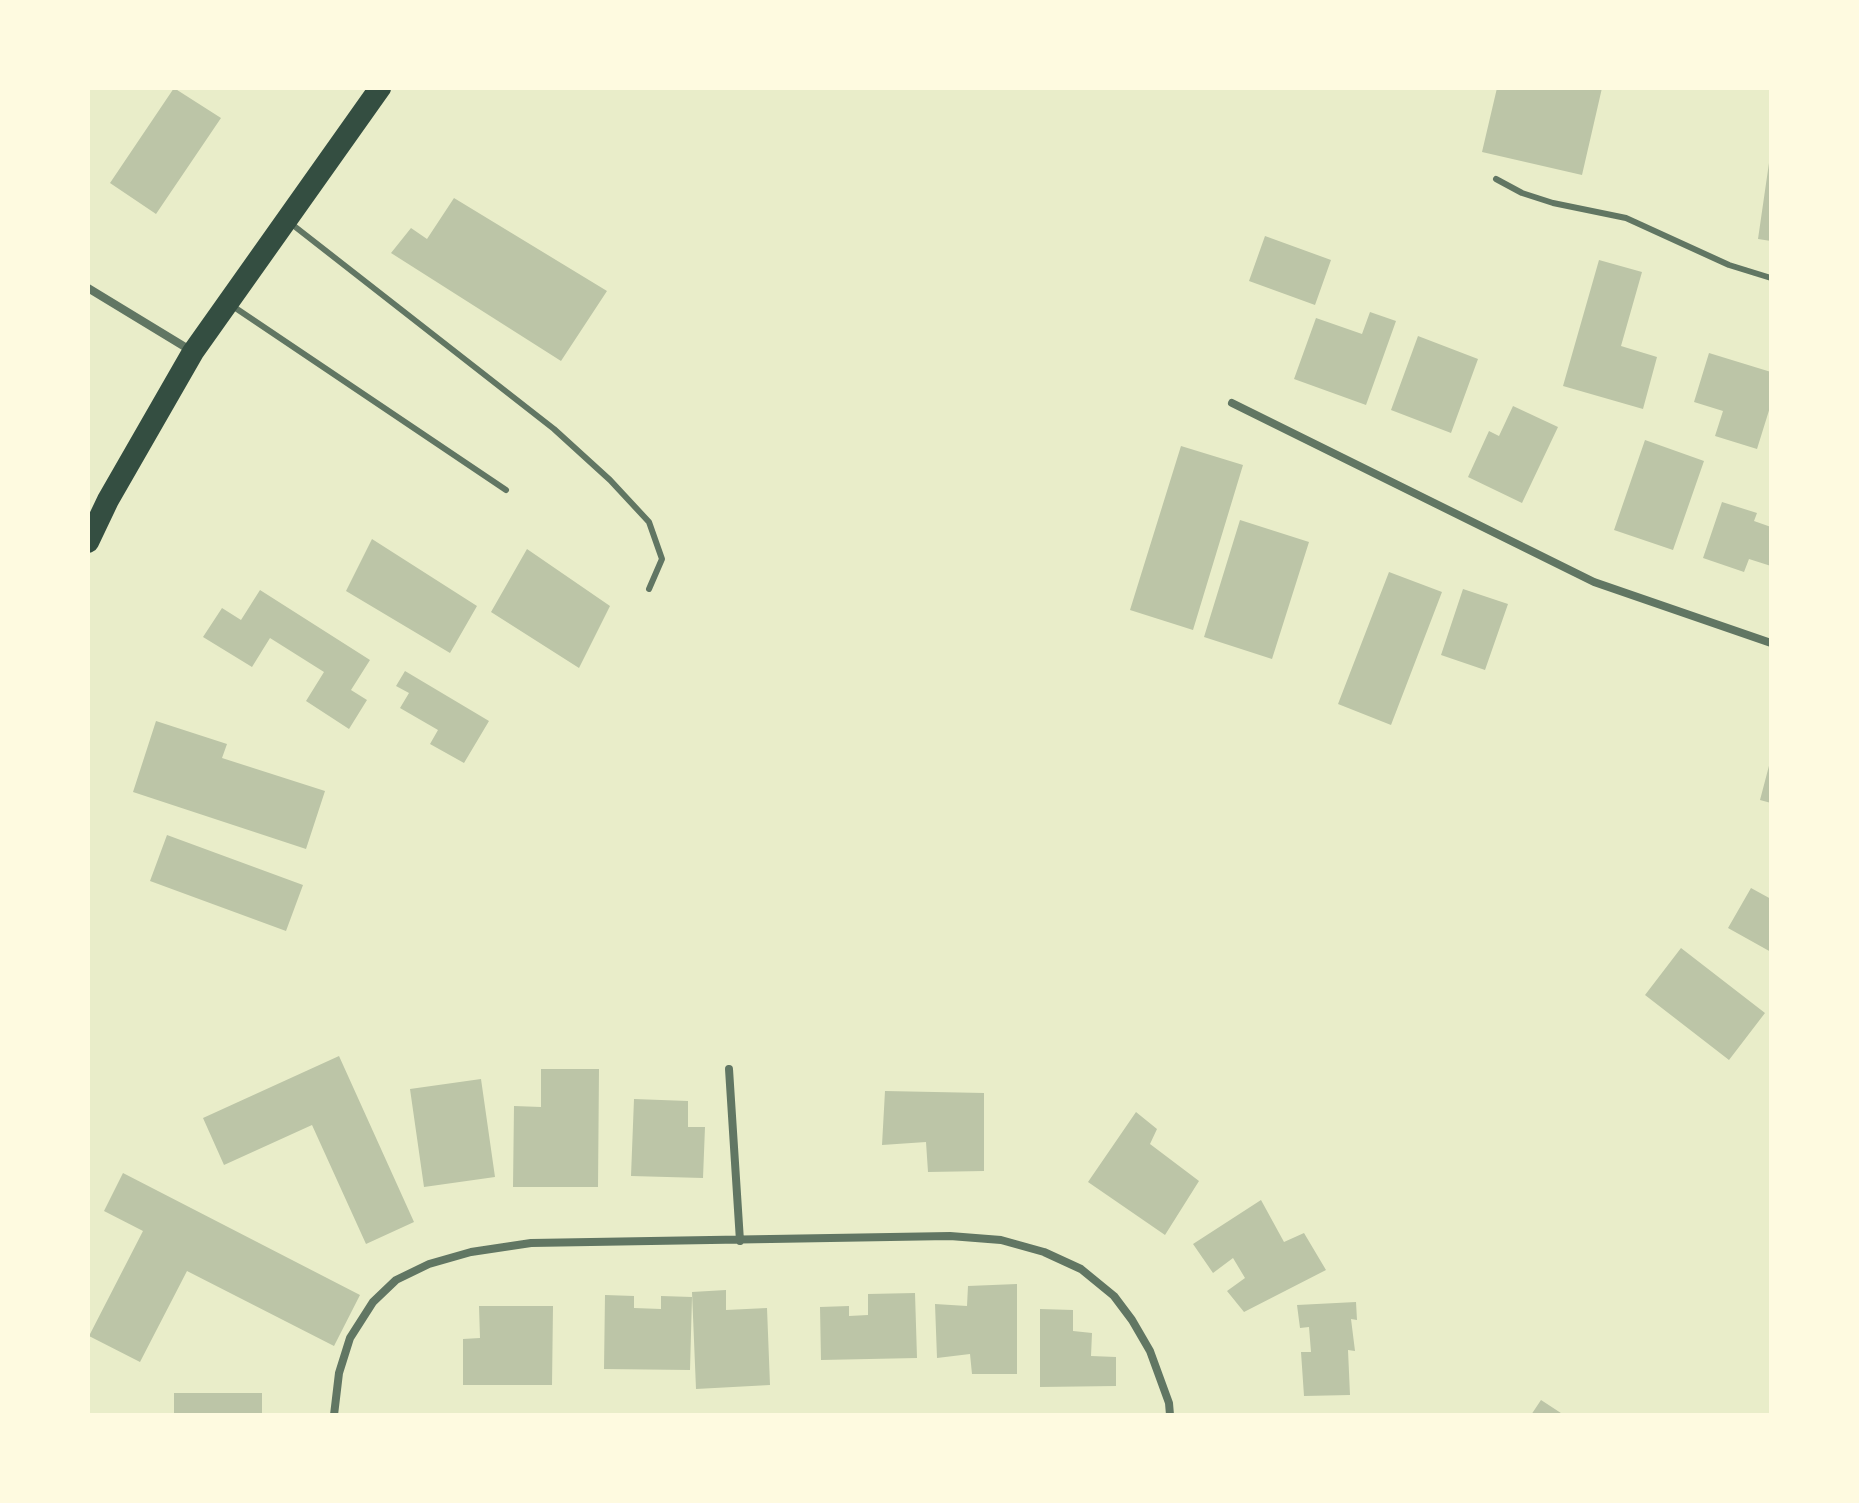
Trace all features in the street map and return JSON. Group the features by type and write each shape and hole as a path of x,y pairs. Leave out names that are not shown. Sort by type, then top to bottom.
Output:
{"highway":[{"path":"88,542 108,500 193,352 380,88"}],"street":[{"path":"88,288 193,352"},
{"path":"1232,403 1594,582 1771,643"},
{"path":"729,1069 740,1241"},
{"path":"334,1415 339,1373 350,1338 373,1302 396,1280 429,1264 471,1252 531,1243 950,1236 1001,1240 1044,1252 1081,1269 1114,1296 1150,1351 1169,1403 1170,1415"}],"lane":[{"path":"1496,179 1522,193 1553,203 1626,218 1729,265 1771,278"},
{"path":"286,220 554,429 610,480 649,522 662,559 649,589"},
{"path":"228,303 506,490"}],"building":[{"path":"174,88 221,118 156,214 110,183"},
{"path":"1497,88 1602,88 1582,175 1482,152"},
{"path":"1771,163 1771,241 1758,239"},
{"path":"454,198 607,291 561,361 391,253 411,228 427,239"},
{"path":"1265,236 1331,260 1315,305 1249,281"},
{"path":"1599,260 1642,272 1621,346 1657,357 1643,409 1563,386"},
{"path":"1370,312 1396,321 1366,405 1294,379 1316,318 1362,334"},
{"path":"1418,336 1478,359 1451,433 1391,410"},
{"path":"1709,353 1771,372 1771,404 1757,449 1715,436 1723,411 1694,402"},
{"path":"1513,406 1558,427 1522,503 1468,477 1489,431 1499,436"},
{"path":"1645,440 1704,461 1673,550 1614,530"},
{"path":"1181,446 1243,465 1193,630 1130,610"},
{"path":"1722,502 1757,513 1754,521 1771,527 1771,566 1749,559 1744,572 1703,558"},
{"path":"1240,520 1309,542 1272,659 1204,637"},
{"path":"372,539 477,606 450,653 346,591"},
{"path":"527,549 610,606 579,668 491,612"},
{"path":"1389,572 1442,592 1391,725 1338,704"},
{"path":"1463,589 1508,604 1485,670 1441,655"},
{"path":"260,590 370,660 351,690 367,700 349,729 306,701 324,672 270,638 252,667 203,637 222,608 241,620"},
{"path":"405,671 489,721 464,763 430,744 438,730 400,708 409,693 396,686"},
{"path":"156,721 227,744 222,758 325,791 306,849 133,792"},
{"path":"1771,762 1771,803 1760,800"},
{"path":"167,835 303,885 286,931 150,881"},
{"path":"1751,888 1771,899 1771,952 1728,928"},
{"path":"1681,948 1765,1013 1729,1060 1645,995"},
{"path":"339,1056 414,1222 366,1244 312,1125 224,1165 203,1118"},
{"path":"541,1069 599,1069 598,1187 513,1187 514,1106 541,1107"},
{"path":"481,1079 495,1177 424,1187 410,1089"},
{"path":"885,1091 984,1093 984,1171 928,1172 926,1142 882,1145"},
{"path":"634,1099 688,1101 688,1127 705,1127 703,1178 631,1176"},
{"path":"1136,1112 1157,1129 1150,1144 1199,1181 1165,1235 1088,1182"},
{"path":"123,1173 360,1295 334,1346 187,1271 140,1362 89,1336 143,1231 104,1211"},
{"path":"1261,1200 1284,1242 1304,1233 1326,1270 1244,1312 1227,1291 1245,1278 1233,1258 1213,1273 1193,1244"},
{"path":"1017,1284 1017,1374 972,1374 970,1354 937,1358 935,1304 967,1306 968,1286"},
{"path":"726,1290 726,1310 767,1308 770,1385 696,1389 692,1292"},
{"path":"915,1293 917,1358 821,1360 820,1307 849,1306 849,1316 868,1315 868,1294"},
{"path":"605,1295 634,1296 634,1308 661,1309 661,1296 692,1297 690,1370 604,1369"},
{"path":"1356,1302 1357,1320 1351,1319 1355,1351 1348,1350 1350,1395 1304,1396 1301,1352 1311,1352 1309,1327 1300,1328 1297,1305"},
{"path":"479,1306 553,1306 552,1385 463,1385 463,1339 480,1338"},
{"path":"1040,1309 1073,1310 1073,1331 1092,1333 1091,1356 1116,1357 1116,1386 1040,1387"},
{"path":"174,1393 262,1393 262,1415 174,1415"},
{"path":"1541,1400 1564,1415 1531,1415"}]}
